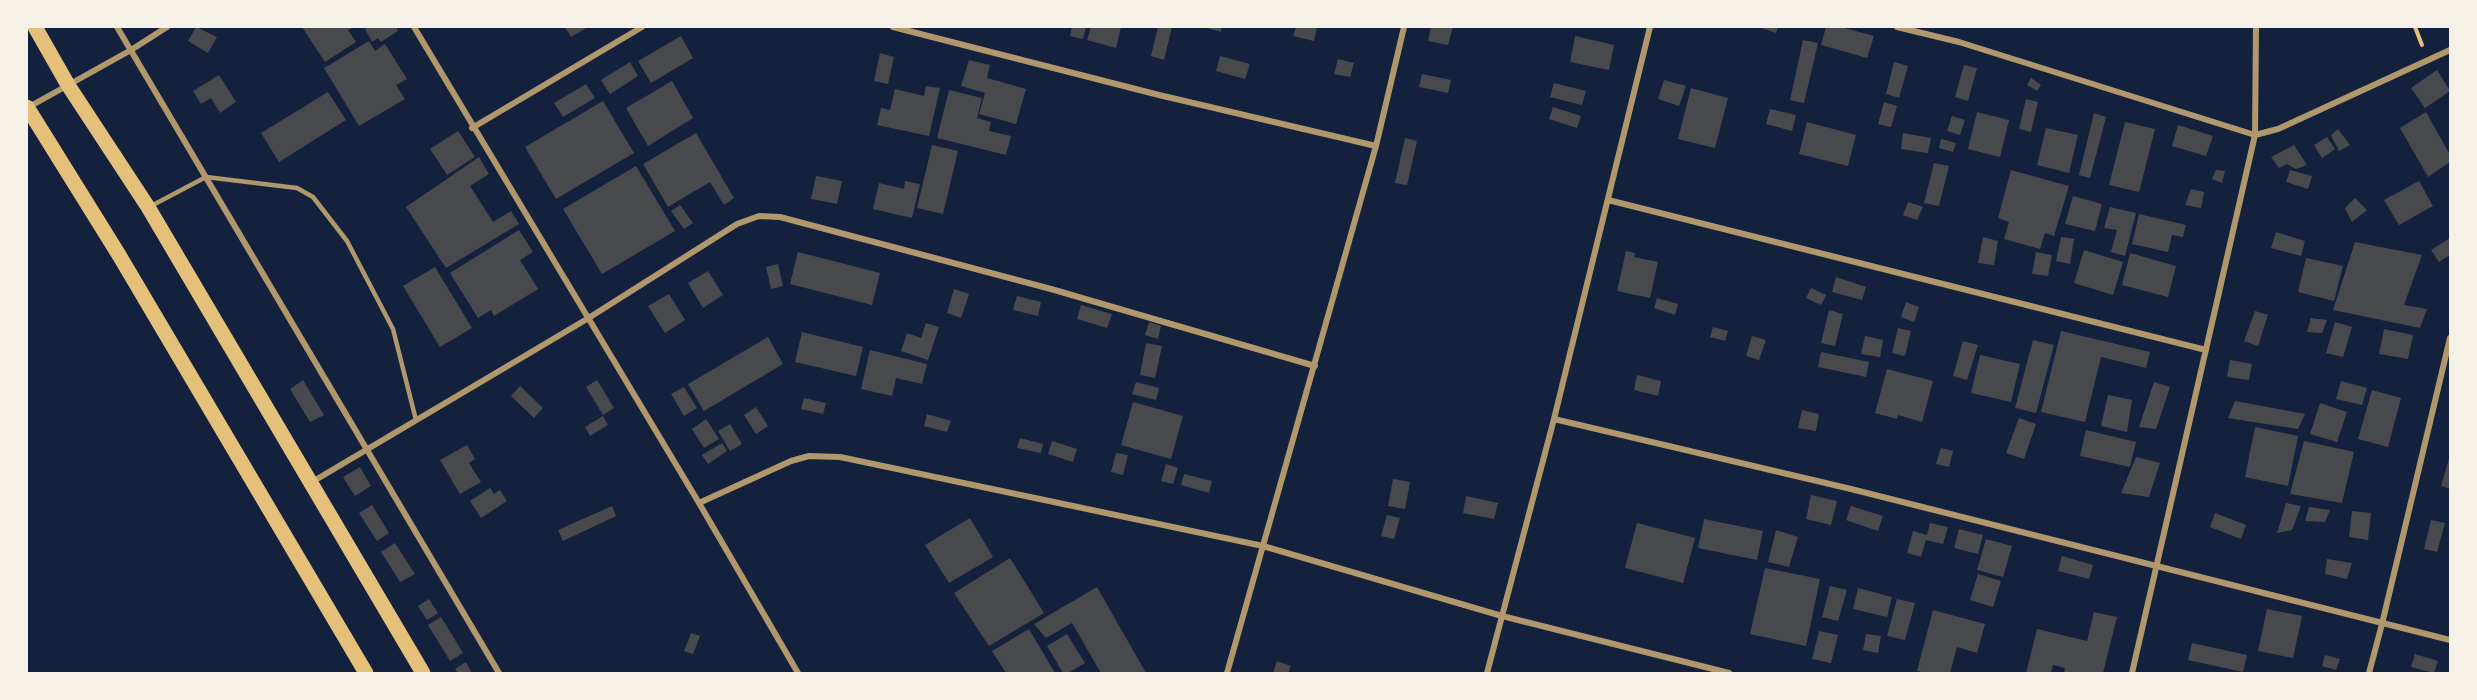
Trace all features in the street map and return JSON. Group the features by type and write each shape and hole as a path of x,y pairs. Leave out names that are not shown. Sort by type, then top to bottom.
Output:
{"main road":[{"path":"35,27 68,85 148,207 423,673"},
{"path":"27,108 119,255 366,673"}],"street":[{"path":"117,27 499,673"},
{"path":"27,108 131,50 167,27"},
{"path":"414,27 798,673"},
{"path":"472,128 642,27"},
{"path":"893,27 923,31 1170,98 1376,146"},
{"path":"1227,673 1376,146 1404,27"},
{"path":"1487,673 1554,419 1650,27"},
{"path":"1897,27 1959,42 2255,135 2278,129 2450,50"},
{"path":"2132,673 2255,135 2256,27"},
{"path":"1608,200 2206,350"},
{"path":"312,483 366,448 587,319 737,224 759,216 769,216 1050,289 1315,366"},
{"path":"2368,673 2382,624 2450,338"},
{"path":"1554,419 2157,565 2450,640"},
{"path":"699,503 790,461 809,456 840,457 1263,546 1502,615 1729,673"}],"lane":[{"path":"148,207 206,177 297,188 313,197 347,241 393,330 416,420"}],"building":[{"path":"196,27 217,37 208,53 188,41"},
{"path":"302,27 354,27 348,30 356,42 325,62"},
{"path":"396,27 398,31 381,42 378,38 372,42 365,29"},
{"path":"565,27 588,27 571,37"},
{"path":"1072,27 1086,27 1083,39 1070,36"},
{"path":"1091,27 1121,27 1116,48 1087,40"},
{"path":"1158,27 1172,27 1164,60 1151,56"},
{"path":"1204,27 1222,27 1221,32"},
{"path":"1296,27 1317,27 1314,41 1293,36"},
{"path":"1431,27 1453,27 1448,45 1428,41"},
{"path":"1759,27 1778,27 1776,33"},
{"path":"1826,27 1841,27 1874,36 1867,58 1821,45"},
{"path":"681,36 693,58 651,83 638,61"},
{"path":"1575,36 1614,45 1609,70 1570,62"},
{"path":"1803,40 1818,43 1804,103 1790,100"},
{"path":"369,41 375,51 385,44 407,79 396,85 405,99 359,126 324,68"},
{"path":"880,53 894,57 888,84 874,81"},
{"path":"1220,56 1250,64 1245,79 1216,71"},
{"path":"1338,59 1354,63 1350,77 1334,74"},
{"path":"969,60 990,65 987,78 1026,89 1016,124 979,114 985,93 961,86"},
{"path":"630,62 638,76 610,94 601,80"},
{"path":"1894,62 1908,66 1899,98 1886,94"},
{"path":"1964,65 1977,68 1968,101 1955,97"},
{"path":"2437,70 2450,91 2425,108 2411,88"},
{"path":"1422,74 1451,80 1448,93 1419,87"},
{"path":"219,75 236,102 220,113 211,98 201,104 193,91"},
{"path":"2031,78 2041,85 2037,91 2027,85"},
{"path":"1664,80 1686,86 1679,106 1658,99"},
{"path":"672,81 693,118 648,146 626,108"},
{"path":"1554,83 1586,91 1582,105 1550,97"},
{"path":"586,84 595,98 563,117 554,103"},
{"path":"926,86 940,88 929,136 877,125 881,108 890,110 895,89 924,96"},
{"path":"1691,88 1728,98 1715,148 1678,139"},
{"path":"949,90 982,98 977,118 991,122 989,131 1011,136 1006,155 937,138"},
{"path":"328,92 346,120 279,162 261,133"},
{"path":"2026,99 2038,102 2031,132 2019,129"},
{"path":"603,101 634,153 556,199 525,147"},
{"path":"1884,102 1897,106 1891,127 1878,124"},
{"path":"1553,107 1581,116 1577,128 1549,119"},
{"path":"1770,109 1796,115 1792,131 1766,124"},
{"path":"1977,112 2009,120 2000,157 1968,149"},
{"path":"2426,112 2450,155 2450,162 2428,177 2400,128"},
{"path":"2094,113 2106,117 2090,178 2079,175"},
{"path":"1952,116 1965,120 1960,135 1947,131"},
{"path":"1807,122 1856,135 1848,166 1799,154"},
{"path":"2125,122 2155,129 2139,192 2109,185"},
{"path":"2178,125 2213,136 2206,156 2172,146"},
{"path":"2046,128 2078,135 2069,173 2037,165"},
{"path":"2338,129 2350,145 2339,151 2331,135"},
{"path":"458,131 475,157 447,175 430,149"},
{"path":"696,133 734,198 724,205 710,182 668,207 643,164"},
{"path":"1903,133 1931,138 1928,153 1901,149"},
{"path":"2327,137 2335,149 2322,158 2314,145"},
{"path":"1405,138 1417,141 1407,185 1395,183"},
{"path":"1941,139 1956,143 1953,152 1939,148"},
{"path":"932,145 958,151 943,214 917,208"},
{"path":"2294,145 2307,165 2296,169 2287,164 2279,168 2271,157"},
{"path":"479,157 489,174 470,186 493,222 511,211 519,224 446,268 406,207"},
{"path":"1934,163 1949,166 1939,206 1924,203"},
{"path":"636,166 675,231 602,274 563,209"},
{"path":"2011,170 2069,186 2054,236 2045,233 2040,249 2004,239 2009,222 1998,218"},
{"path":"2216,170 2225,171 2222,183 2212,179"},
{"path":"2290,170 2312,176 2308,189 2286,182"},
{"path":"816,176 842,181 837,204 811,199"},
{"path":"905,181 920,184 912,218 873,209 879,183 904,189"},
{"path":"2419,181 2433,206 2399,225 2384,200"},
{"path":"2191,189 2204,192 2201,208 2185,205"},
{"path":"2073,196 2102,204 2095,231 2065,224"},
{"path":"2355,198 2367,210 2352,222 2345,208"},
{"path":"1908,202 1923,207 1917,220 1903,215"},
{"path":"680,205 693,223 684,229 671,211"},
{"path":"2110,207 2136,213 2125,256 2111,252 2117,230 2104,228"},
{"path":"2139,214 2186,225 2183,237 2172,235 2168,252 2132,244"},
{"path":"519,230 533,252 520,260 538,289 494,316 491,310 478,318 450,273"},
{"path":"2276,232 2305,241 2301,256 2271,248"},
{"path":"1983,237 1998,241 1994,265 1978,263"},
{"path":"2061,237 2074,239 2070,264 2056,261"},
{"path":"2450,238 2450,255 2439,262 2431,250"},
{"path":"2355,242 2422,255 2404,305 2427,309 2420,328 2333,310"},
{"path":"2084,250 2123,262 2113,295 2074,283"},
{"path":"1626,251 1635,253 1634,257 1658,262 1650,298 1617,291"},
{"path":"798,252 880,273 872,305 790,284"},
{"path":"2036,252 2052,255 2048,276 2032,274"},
{"path":"2130,253 2176,266 2168,297 2122,285"},
{"path":"2306,258 2343,266 2334,301 2298,292"},
{"path":"778,264 783,286 771,289 766,267"},
{"path":"435,267 472,328 440,347 403,286"},
{"path":"708,271 723,295 703,308 688,283"},
{"path":"1836,277 1866,287 1862,300 1832,292"},
{"path":"1811,288 1826,295 1821,305 1806,298"},
{"path":"954,289 969,294 961,318 947,313"},
{"path":"669,294 685,320 665,333 648,306"},
{"path":"1017,296 1041,302 1038,316 1013,310"},
{"path":"1657,298 1678,304 1675,315 1654,308"},
{"path":"1906,302 1919,307 1914,322 1901,317"},
{"path":"1081,305 1112,314 1107,328 1077,319"},
{"path":"1829,310 1843,314 1835,346 1821,343"},
{"path":"2255,311 2268,315 2258,346 2244,341"},
{"path":"2311,318 2327,320 2322,333 2307,332"},
{"path":"1149,322 1161,326 1158,339 1145,335"},
{"path":"2335,322 2352,327 2343,357 2326,353"},
{"path":"926,323 939,327 928,360 901,351 907,333 921,338"},
{"path":"1713,327 1728,331 1725,341 1710,337"},
{"path":"1898,328 1911,331 1905,356 1892,353"},
{"path":"2384,329 2413,335 2408,359 2379,354"},
{"path":"2061,331 2150,352 2146,368 2101,357 2085,422 2041,412"},
{"path":"802,332 863,347 856,376 795,362"},
{"path":"1752,336 1766,340 1759,360 1746,356"},
{"path":"1865,336 1883,340 1880,357 1861,354"},
{"path":"768,337 783,364 704,411 688,384"},
{"path":"2033,340 2054,345 2036,413 2015,408"},
{"path":"1963,341 1978,345 1967,380 1953,376"},
{"path":"1146,343 1162,346 1155,378 1140,375"},
{"path":"870,350 927,364 922,384 896,378 892,396 861,389"},
{"path":"1821,352 1869,362 1866,377 1818,367"},
{"path":"1980,355 2020,364 2011,402 1971,393"},
{"path":"2230,360 2252,364 2249,380 2227,377"},
{"path":"1887,369 1933,381 1922,422 1898,415 1897,419 1875,413"},
{"path":"1637,375 1661,381 1658,396 1634,390"},
{"path":"303,380 324,415 310,422 290,389"},
{"path":"597,380 614,408 603,415 586,387"},
{"path":"2341,381 2367,388 2362,405 2336,399"},
{"path":"1136,382 1159,388 1156,400 1132,394"},
{"path":"2154,382 2170,387 2156,429 2139,427"},
{"path":"520,386 543,408 534,418 511,396"},
{"path":"684,387 697,408 684,416 671,394"},
{"path":"2372,390 2401,398 2388,447 2358,439"},
{"path":"2108,395 2132,400 2127,432 2101,426"},
{"path":"804,398 826,403 823,414 801,409"},
{"path":"2235,401 2305,414 2298,429 2228,418"},
{"path":"1133,402 1183,416 1171,459 1121,445"},
{"path":"2320,403 2347,412 2337,442 2310,434"},
{"path":"756,407 768,426 756,434 744,415"},
{"path":"1802,410 1819,414 1816,431 1798,428"},
{"path":"927,414 951,421 947,432 924,426"},
{"path":"603,416 608,425 590,436 585,427"},
{"path":"2019,418 2036,424 2024,459 2006,453"},
{"path":"706,419 719,439 704,448 692,429"},
{"path":"730,424 742,444 730,451 718,431"},
{"path":"2255,427 2298,436 2288,486 2245,477"},
{"path":"2086,430 2136,442 2130,467 2080,456"},
{"path":"1020,438 1043,444 1041,453 1017,448"},
{"path":"1052,441 1077,449 1073,462 1048,454"},
{"path":"2304,441 2354,452 2342,503 2290,494"},
{"path":"722,443 727,451 708,464 702,455"},
{"path":"467,445 475,459 469,463 481,482 460,494 440,460"},
{"path":"1941,448 1953,451 1949,467 1936,464"},
{"path":"1116,453 1128,455 1123,475 1111,472"},
{"path":"2136,457 2160,463 2149,497 2121,493"},
{"path":"2450,459 2450,489 2441,486"},
{"path":"1166,464 1178,468 1173,484 1161,481"},
{"path":"360,467 371,486 355,496 343,477"},
{"path":"1184,474 1212,481 1209,493 1181,485"},
{"path":"1393,479 1410,482 1405,509 1388,506"},
{"path":"490,488 494,494 500,490 507,501 481,518 470,501"},
{"path":"1811,495 1837,501 1831,525 1806,519"},
{"path":"1466,496 1498,503 1494,519 1463,513"},
{"path":"2286,503 2301,506 2292,530 2277,533"},
{"path":"372,505 389,533 377,541 359,513"},
{"path":"612,506 616,516 563,541 558,530"},
{"path":"1851,506 1883,516 1878,531 1846,520"},
{"path":"2309,507 2330,510 2325,522 2305,521"},
{"path":"2352,511 2371,513 2368,540 2349,537"},
{"path":"2215,513 2246,525 2241,539 2210,527"},
{"path":"1387,515 1400,518 1394,539 1381,536"},
{"path":"970,518 993,557 949,583 925,545"},
{"path":"1704,519 1763,531 1757,560 1698,548"},
{"path":"2431,520 2445,523 2437,552 2424,549"},
{"path":"1637,523 1695,538 1683,583 1625,568"},
{"path":"1930,523 1948,527 1943,544 1926,540 1921,557 1907,553 1913,531 1927,535"},
{"path":"1959,529 1983,535 1978,554 1954,548"},
{"path":"1776,530 1798,537 1789,567 1768,562"},
{"path":"1986,539 2012,546 2003,577 1977,570"},
{"path":"395,543 415,574 400,582 381,552"},
{"path":"2062,556 2093,565 2089,579 2058,571"},
{"path":"1010,558 1044,613 989,646 954,593"},
{"path":"2327,559 2352,563 2347,579 2325,574"},
{"path":"1765,568 1820,579 1806,646 1750,634"},
{"path":"1978,574 2001,581 1993,607 1970,600"},
{"path":"1830,586 1847,590 1838,621 1822,617"},
{"path":"1097,587 1146,673 1101,673 1072,623 1046,638 1034,624"},
{"path":"1858,588 1892,597 1887,617 1853,609"},
{"path":"429,599 438,613 427,620 418,606"},
{"path":"1897,599 1915,603 1905,640 1887,636"},
{"path":"2267,609 2302,616 2293,658 2258,651"},
{"path":"1933,610 1985,624 1977,653 1957,647 1950,673 1917,671"},
{"path":"2094,612 2117,617 2103,673 2064,673 2065,668 2053,665 2051,673 2026,673 2037,629 2087,641"},
{"path":"441,617 463,653 450,661 428,625"},
{"path":"1029,629 1055,673 1006,673 992,651"},
{"path":"1819,631 1838,635 1831,663 1812,659"},
{"path":"691,633 700,636 693,654 684,651"},
{"path":"1067,634 1085,663 1068,673 1063,673 1047,646"},
{"path":"1866,634 1881,636 1878,653 1863,650"},
{"path":"2192,643 2247,655 2243,672 2188,660"},
{"path":"2415,654 2438,661 2434,673 2411,667"},
{"path":"2325,655 2340,659 2336,670 2322,666"},
{"path":"1277,661 1291,666 1288,673 1273,673"},
{"path":"466,662 472,673 458,673 455,669"}]}
